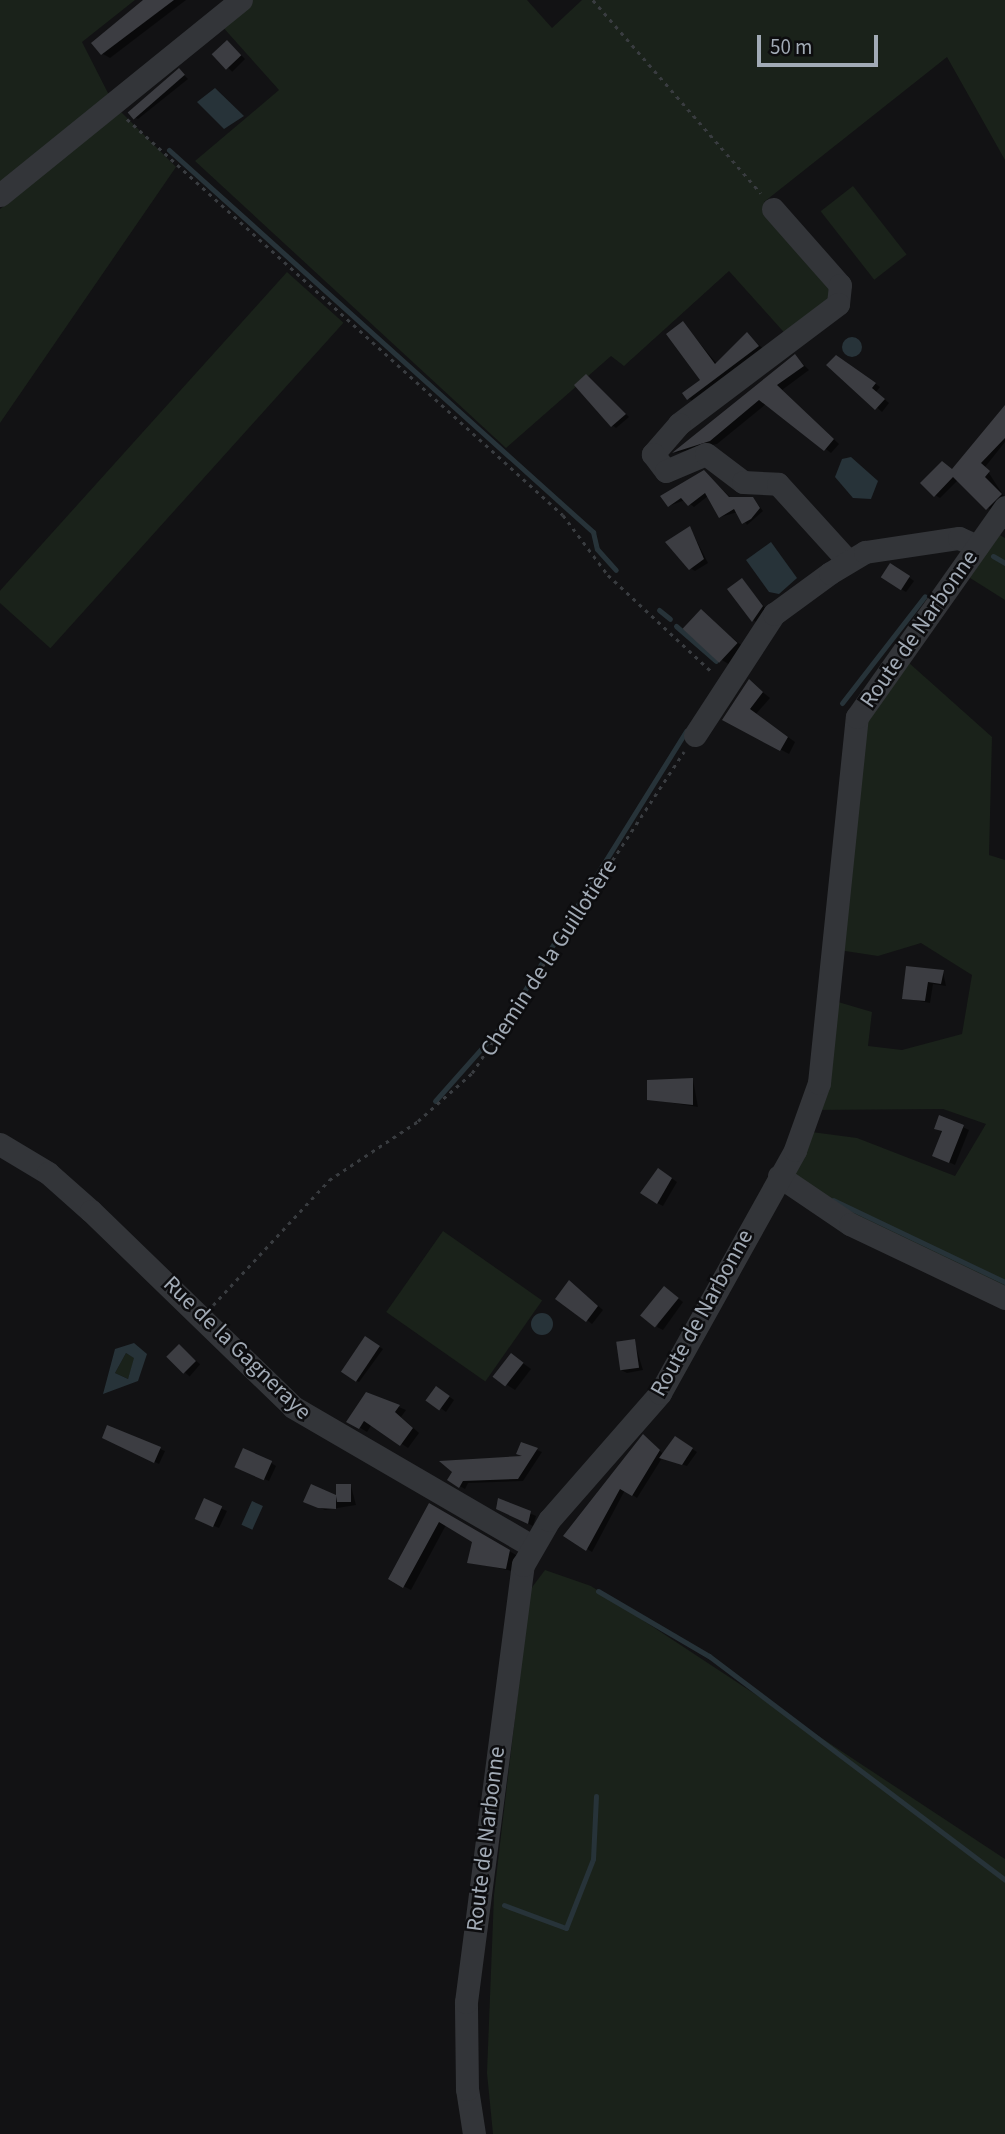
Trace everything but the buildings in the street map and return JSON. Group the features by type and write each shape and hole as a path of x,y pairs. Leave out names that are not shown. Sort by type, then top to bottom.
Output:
{"street":[{"path":"0,195 241,0"},
{"path":"774,209 840,285 838,304 679,424 653,454 666,471 706,454 743,482 778,484 848,561"},
{"name":"Route de Narbonne","path":"474,2134 467,2089 466,2001 517,1600 530,1545 653,1404 779,1176 819,1083 857,718 1005,507"},
{"path":"695,735 725,685 774,614 848,561 865,552 948,538 977,546"},
{"name":"Rue de la Gagneraye","path":"0,1144 48,1173 204,1316 293,1408 332,1436 530,1545"},
{"path":"779,1176 850,1224 1005,1297"}],"path":[{"path":"593,0 774,209"},
{"path":"113,103 564,515 608,575 725,685"},
{"name":"Chemin de la Guillotière","path":"204,1316 329,1180 418,1121 472,1073 695,735"}],"shaded area":[{"path":"0,0 135,0 82,42 110,97 0,184"},
{"path":"252,0 527,0 552,28 582,0 1005,0 1005,160 947,57 764,202 840,285 790,339 729,271 624,366 611,356 506,448 195,161 279,90 221,25"},
{"path":"215,88 244,116 224,129 197,102"},
{"path":"121,112 176,167 0,423 0,209"},
{"path":"853,186 907,255 874,280 821,211"},
{"path":"287,272 343,323 50,648 0,603 0,591"},
{"path":"848,337 856,337 862,347 856,357 848,357 842,351 842,343"},
{"path":"851,457 878,481 871,499 853,498 835,477 842,459"},
{"path":"989,529 1005,538 1005,600 959,571"},
{"path":"771,542 797,578 779,594 769,592 746,560"},
{"path":"899,654 992,737 989,855 1005,860 1005,1293 779,1176 804,1131 857,1138 955,1176 986,1124 943,1109 809,1110 828,999 872,1012 868,1046 902,1050 962,1034 972,975 921,943 878,956 832,949 853,736"},
{"path":"443,1231 542,1300 485,1381 386,1312"},
{"path":"542,1313 552,1320 553,1324 546,1334 542,1335 532,1328 531,1324 538,1314"},
{"path":"134,1343 147,1354 138,1381 103,1394 115,1349","holes":["126,1353 134,1358 128,1379 115,1373"]},
{"path":"126,1353 135,1358 128,1379 115,1373"},
{"path":"252,1501 263,1506 252,1530 241,1525"},
{"path":"545,1570 591,1586 1005,1859 1005,2134 493,2134 487,2073 494,1895 530,1590"}],"waterway":[{"path":"169,150 593,532 597,549 616,570"},
{"path":"993,556 1005,563"},
{"path":"842,703 925,596"},
{"path":"659,610 670,619"},
{"path":"676,626 716,661"},
{"path":"435,1101 505,1022 686,731"},
{"path":"833,1200 1005,1282"},
{"path":"598,1591 709,1656 1005,1880"},
{"path":"504,1905 566,1928 593,1859 596,1796"}]}
